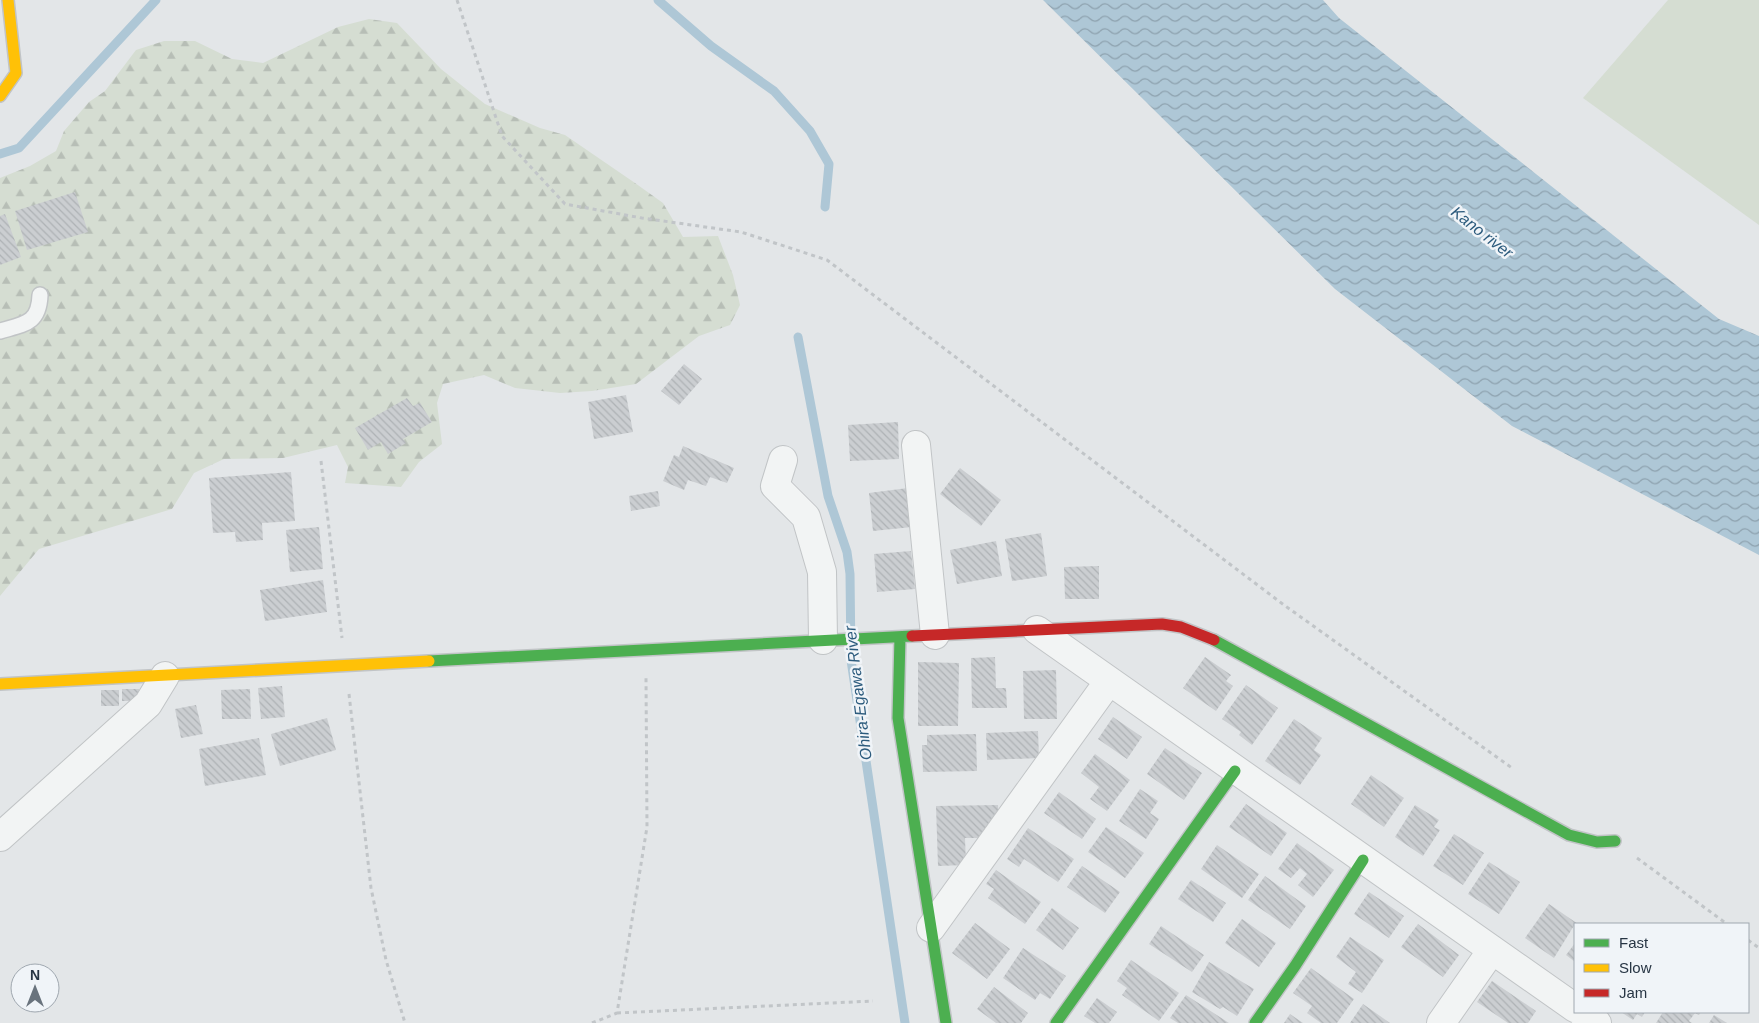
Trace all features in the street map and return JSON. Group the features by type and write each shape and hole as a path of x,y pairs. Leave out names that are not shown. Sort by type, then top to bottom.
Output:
{"street":[{"path":"0,96 16,73 8,0"},
{"path":"916,446 936,635"},
{"path":"783,460 775,486 806,516 822,572 827,640"},
{"path":"0,684 165,676 345,664 827,640 870,640 900,636 1162,624 1195,632 1570,835 1592,842 1614,842"},
{"path":"1037,630 1235,771 1574,1007"},
{"path":"900,636 898,718 946,1023"},
{"path":"0,837 148,704 165,676"},
{"path":"931,928 1109,681"},
{"path":"1056,1023 1235,771"},
{"path":"1255,1023 1296,966 1363,860"},
{"path":"1441,1023 1492,950"},
{"path":"1582,1013 1597,1023"}],"lane":[{"path":"0,331 22,325 35,318 39,308 40,295"}],"path":[{"path":"457,0 502,136 565,204 642,218 741,232 827,260 1284,605 1519,773"},
{"path":"321,461 371,888 386,960 405,1023"},
{"path":"617,1013 647,827 646,650"},
{"path":"1614,842 1726,923"},
{"path":"592,1023 617,1013 873,1001"}],"green space":[{"path":"1668,0 1759,0 1759,225 1583,98"},
{"path":"369,19 397,23 441,69 485,104 540,128 565,135 635,183 663,203 683,237 718,236 733,275 740,305 730,325 699,336 636,384 592,391 560,393 515,388 484,375 443,384 437,403 442,444 419,462 401,487 345,483 348,467 337,445 283,458 224,459 194,473 172,509 39,549 0,596 0,178 30,166 56,151 64,131 89,102 105,91 136,50 164,41 195,41 232,59 263,63 338,27"}],"water":[{"name":"Kano river","path":"1043,0 1323,0 1339,18 1719,319 1759,336 1759,555 1512,426 1335,289"}],"building":[{"path":"75,192 88,232 27,250 15,211"},
{"path":"5,214 21,257 0,265 0,216"},
{"path":"684,364 702,379 679,405 661,391"},
{"path":"626,395 633,432 594,439 588,402"},
{"path":"407,398 413,406 420,403 432,422 403,439 406,443 388,454 381,442 368,450 355,428"},
{"path":"898,422 899,459 850,461 848,425"},
{"path":"683,446 734,468 727,483 710,477 706,486 688,480 684,490 663,481 674,455 679,457"},
{"path":"960,468 1001,500 981,526 940,494"},
{"path":"291,472 295,521 262,523 263,540 236,542 235,532 213,533 209,478"},
{"path":"908,488 912,527 873,531 869,493"},
{"path":"658,491 660,506 631,511 629,496"},
{"path":"319,527 323,569 290,572 286,530"},
{"path":"1041,533 1047,576 1012,581 1005,539"},
{"path":"996,541 1002,576 957,584 950,550"},
{"path":"911,551 915,589 877,592 874,554"},
{"path":"1099,566 1099,599 1065,599 1064,567"},
{"path":"323,580 327,612 265,621 260,590"},
{"path":"995,657 996,688 1006,688 1007,708 972,708 971,658"},
{"path":"1205,657 1231,675 1226,681 1233,686 1216,711 1183,688"},
{"path":"918,662 959,663 958,726 918,726"},
{"path":"1056,670 1057,719 1024,719 1023,671"},
{"path":"1246,685 1278,708 1252,745 1239,735 1241,732 1222,719"},
{"path":"282,686 285,717 261,719 258,688"},
{"path":"122,689 139,689 140,701 122,701"},
{"path":"250,689 251,719 222,719 221,690"},
{"path":"101,690 119,690 119,706 101,706"},
{"path":"196,705 203,734 181,738 175,709"},
{"path":"1113,717 1142,737 1127,759 1098,739"},
{"path":"327,718 336,750 280,766 271,734"},
{"path":"1294,719 1322,738 1314,750 1321,755 1300,785 1265,761"},
{"path":"1038,731 1039,758 987,760 986,733"},
{"path":"976,734 977,771 923,772 922,745 927,745 927,735"},
{"path":"259,738 266,775 205,786 199,749"},
{"path":"1165,748 1202,773 1184,800 1147,774"},
{"path":"1095,754 1130,780 1107,811 1090,799 1099,787 1081,773"},
{"path":"1371,775 1404,798 1384,827 1351,804"},
{"path":"1140,789 1158,801 1150,813 1159,819 1146,839 1119,821"},
{"path":"1059,792 1096,819 1082,839 1044,813"},
{"path":"1246,804 1287,833 1271,856 1229,827"},
{"path":"998,805 999,824 988,824 989,833 981,834 981,838 965,838 966,865 938,866 936,806"},
{"path":"1415,805 1439,820 1434,827 1440,830 1423,856 1395,837"},
{"path":"1106,827 1144,853 1125,878 1088,852"},
{"path":"1028,828 1074,859 1058,882 1024,859 1019,867 1007,859"},
{"path":"1454,834 1484,853 1463,885 1433,866"},
{"path":"1297,843 1334,870 1313,897 1298,885 1307,874 1300,868 1291,878 1278,869"},
{"path":"1217,845 1259,874 1242,898 1201,869"},
{"path":"1489,862 1520,882 1499,914 1468,894"},
{"path":"1082,866 1120,892 1105,913 1067,887"},
{"path":"996,870 1041,902 1025,924 988,898 994,889 986,884"},
{"path":"1265,876 1306,906 1290,929 1248,900"},
{"path":"1191,880 1226,903 1213,922 1178,899"},
{"path":"1369,892 1404,916 1389,938 1354,914"},
{"path":"1549,904 1577,923 1574,923 1554,958 1525,938"},
{"path":"1052,908 1079,928 1063,950 1036,930"},
{"path":"1242,919 1276,943 1259,967 1225,943"},
{"path":"975,923 1010,949 987,979 952,953"},
{"path":"1418,924 1459,955 1443,977 1401,947"},
{"path":"1161,926 1204,955 1192,972 1149,944"},
{"path":"1350,937 1384,960 1362,993 1348,984 1356,972 1336,957"},
{"path":"1574,944 1574,961 1566,955"},
{"path":"1023,948 1066,976 1050,999 1040,993 1035,1000 1003,978"},
{"path":"1131,960 1179,993 1159,1021 1122,995 1127,988 1117,981"},
{"path":"1209,962 1254,989 1237,1016 1223,1007 1220,1009 1192,992"},
{"path":"1311,968 1354,999 1337,1023 1321,1023 1307,1013 1312,1006 1293,993"},
{"path":"1492,981 1536,1011 1528,1023 1508,1023 1477,1002"},
{"path":"994,987 1028,1013 1021,1023 996,1023 977,1009"},
{"path":"1186,995 1229,1023 1178,1023 1170,1018"},
{"path":"1097,998 1117,1012 1109,1023 1095,1023 1084,1016"},
{"path":"1363,1004 1390,1023 1350,1023"},
{"path":"1622,1013 1644,1013 1642,1017 1637,1014 1633,1020"},
{"path":"1662,1013 1695,1013 1689,1021 1692,1023 1656,1023"},
{"path":"1290,1014 1303,1023 1284,1023"},
{"path":"1714,1015 1727,1023 1709,1023"}],"waterway":[{"path":"0,154 19,148 156,0"},
{"name":"Ohira-Egawa River","path":"658,0 711,46 774,91 810,131 829,164 825,207"},
{"name":"Ohira-Egawa River","path":"798,337 828,496 847,552 850,574 851,660 905,1023"}],"traffic: fast":[{"path":"429,661 912,636"},
{"path":"900,637 898,718 946,1023"},
{"path":"1214,640 1569,835 1597,842 1615,841"},
{"path":"1056,1023 1235,771"},
{"path":"1255,1023 1295,966 1363,860"}],"traffic: slow":[{"path":"0,96 16,73 8,0"},
{"path":"0,684 429,661"}],"traffic: jam":[{"path":"912,636 1162,624 1181,627 1214,640"}]}
